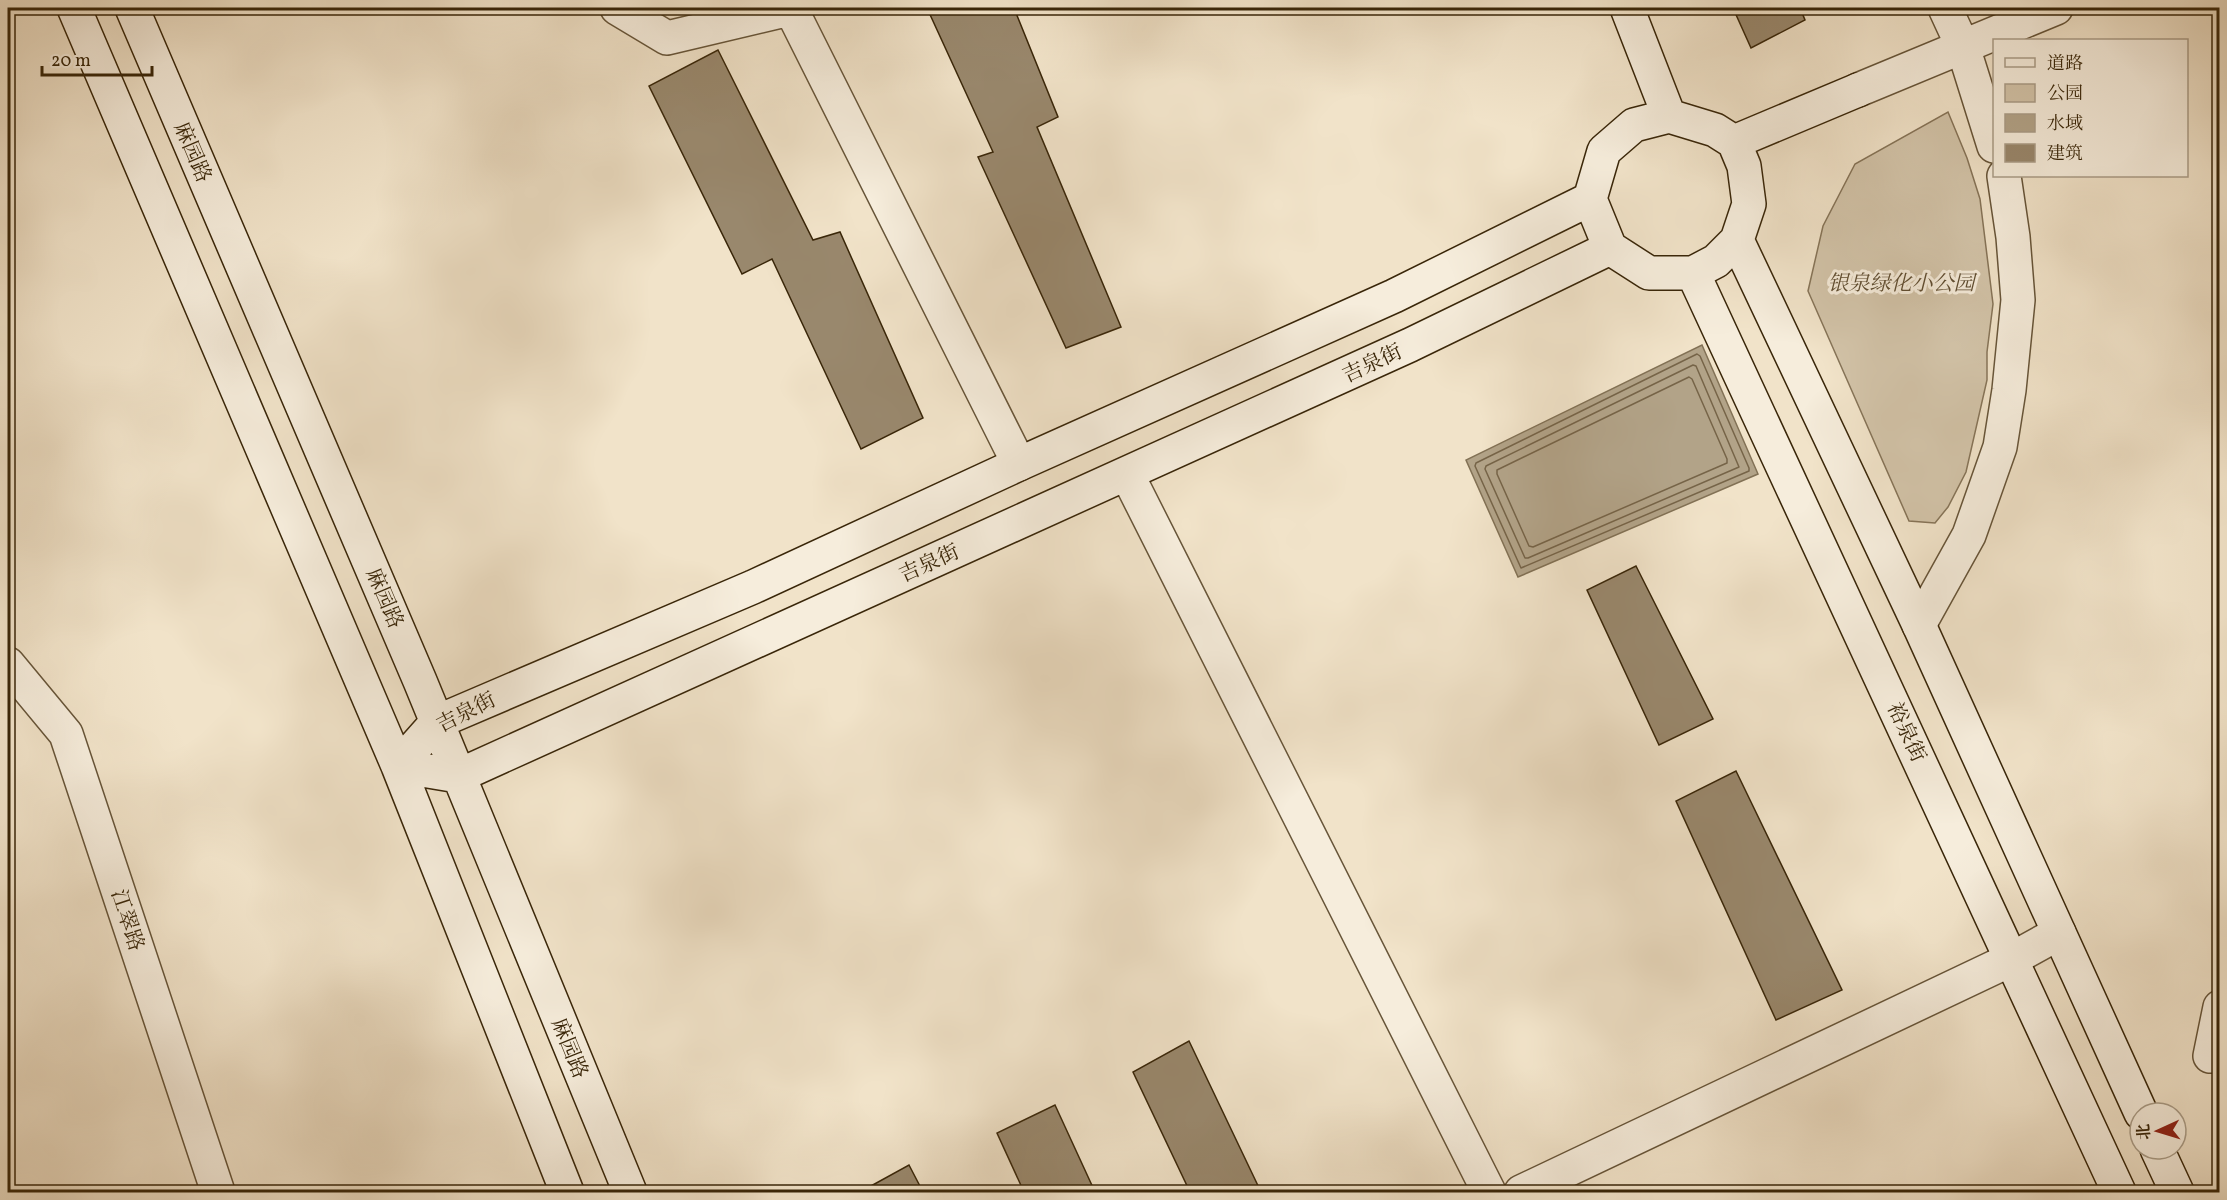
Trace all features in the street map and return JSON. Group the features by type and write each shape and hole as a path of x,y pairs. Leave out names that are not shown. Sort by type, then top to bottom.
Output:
{"street":[{"path":"74,8 398,766 567,1192"},
{"name":"麻园路","path":"132,8 437,722 630,1192"},
{"path":"617,8 667,38 793,8 1019,464"},
{"path":"1627,8 1669,116"},
{"path":"1946,8 1963,47 1993,140"},
{"path":"1734,142 1963,47 2008,17 2056,8"},
{"path":"1669,116 1715,130 1734,142 1744,166 1749,204 1737,240 1716,261 1693,273 1649,273 1610,248 1590,199 1604,151 1634,125 1669,116"},
{"path":"1919,625 1969,535 2000,447 2009,390 2018,300 2013,237 2004,177"},
{"name":"吉泉街","path":"398,766 437,722 753,587 1019,464 1394,296 1590,199"},
{"path":"1737,240 1919,625 2136,1101"},
{"name":"吉泉街","path":"458,776 1410,345 1610,248"},
{"name":"裕泉街","path":"1693,273 2119,1192"},
{"path":"1127,474 1489,1192"},
{"name":"江翠路","path":"8,664 66,734 218,1192"},
{"path":"398,766 458,776"},
{"path":"1521,1192 2012,959 2059,933"},
{"path":"2210,1056 2220,1007"},
{"path":"2163,1161 2177,1192"}],"green space":[{"name":"银泉绿化小公园","path":"1948,112 1967,158 1980,199 1993,304 1987,352 1987,380 1966,472 1948,507 1935,523 1909,521 1808,291 1823,226 1855,164"}],"water":[{"path":"1702,345 1758,474 1518,577 1466,460"}],"building":[{"path":"927,8 1014,8 1058,117 1037,127 1121,327 1066,348 978,157 993,152"},
{"path":"1733,8 1800,8 1805,20 1751,48"},
{"path":"718,50 813,240 840,232 923,418 861,449 772,259 742,274 649,86"},
{"path":"1636,566 1713,719 1659,745 1587,590"},
{"path":"1736,771 1842,990 1776,1020 1676,801"},
{"path":"1189,1041 1261,1192 1190,1192 1133,1072"},
{"path":"1055,1105 1095,1192 1024,1192 997,1133"},
{"path":"909,1165 923,1192 860,1192"}]}
